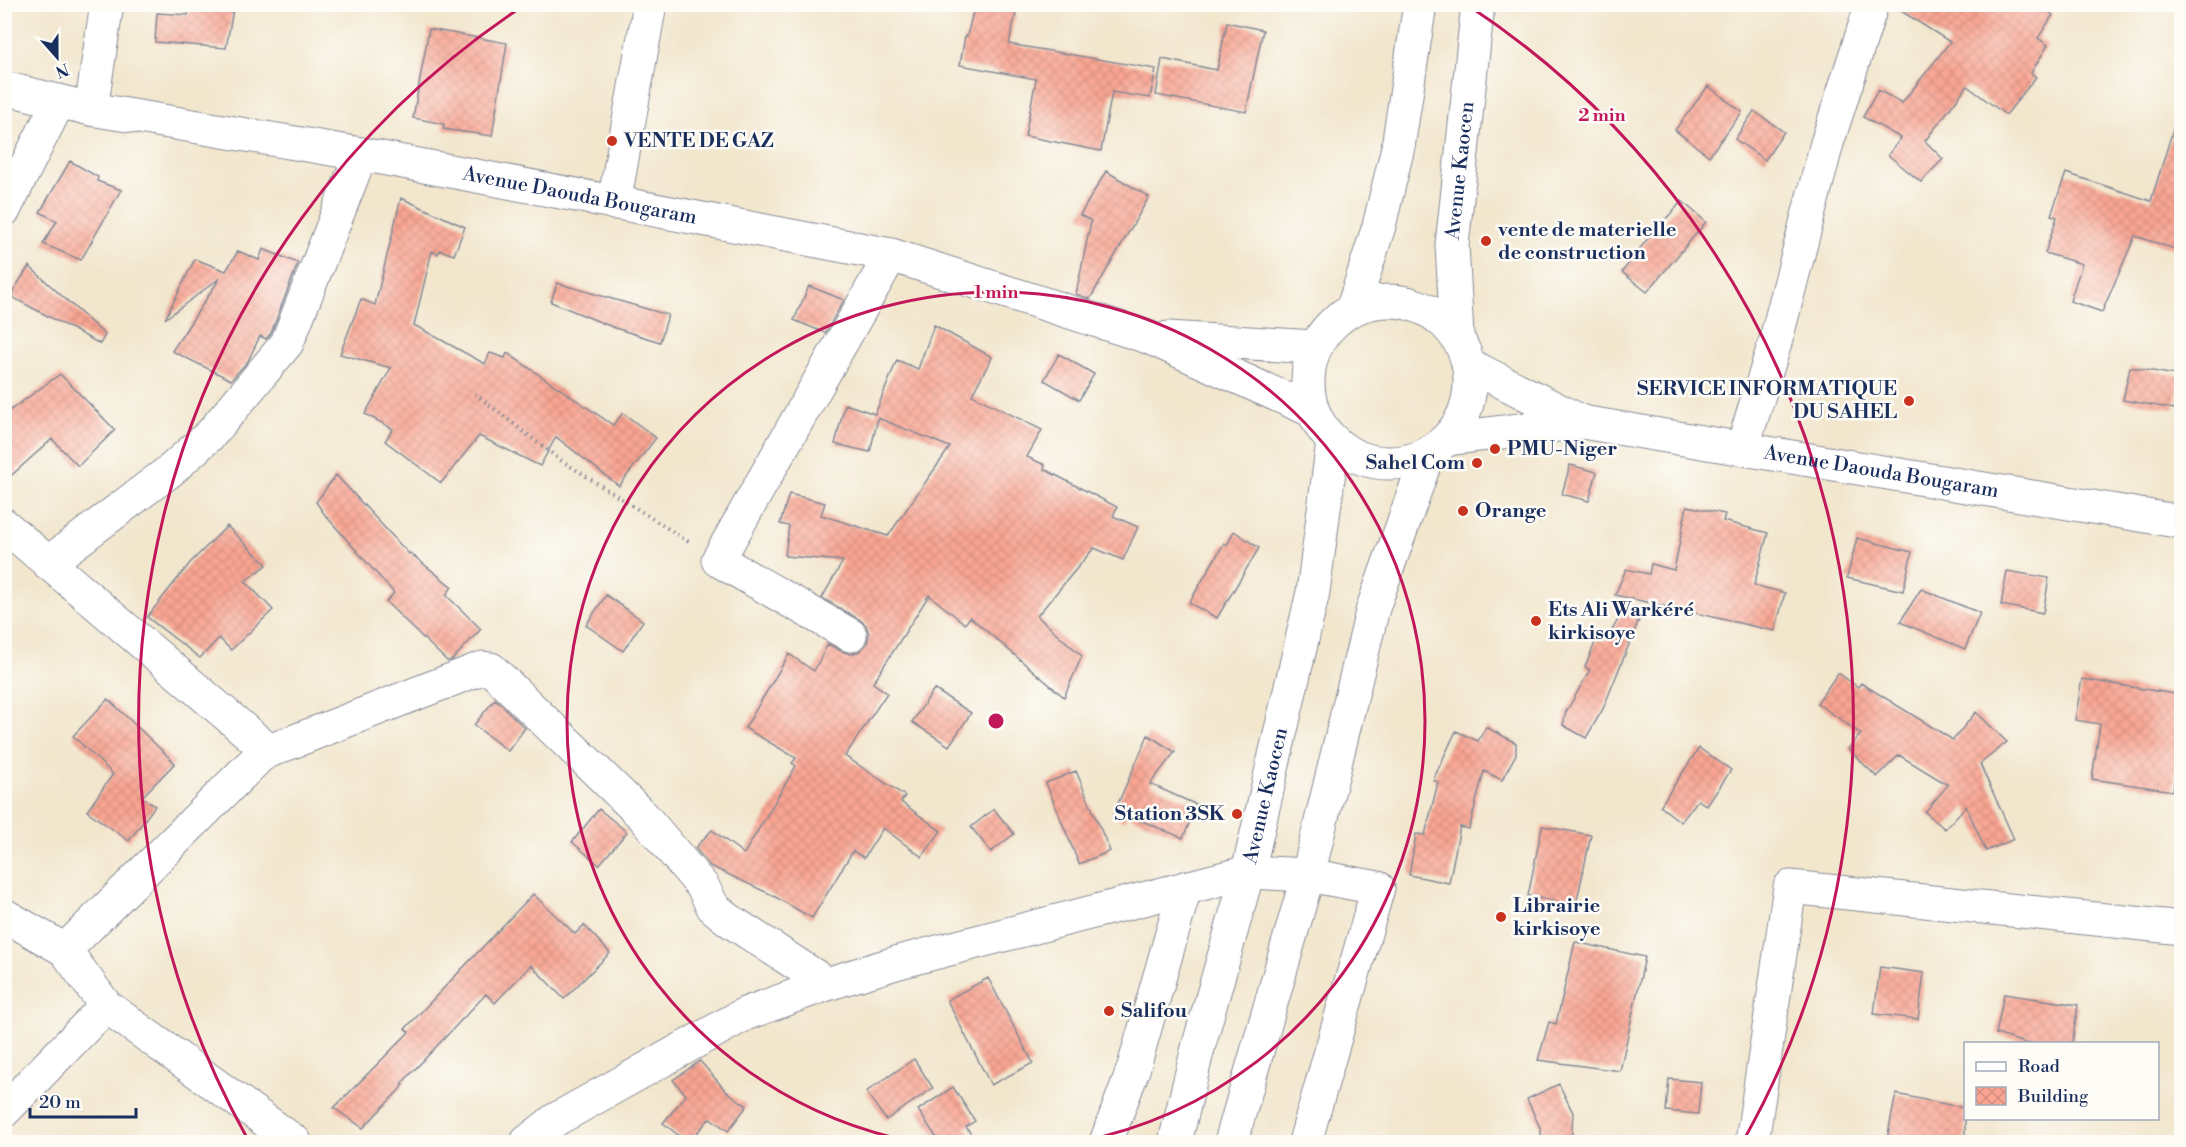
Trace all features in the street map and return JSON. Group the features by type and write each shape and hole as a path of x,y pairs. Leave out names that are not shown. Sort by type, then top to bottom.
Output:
{"main road":[{"path":"91,109 107,4"},
{"path":"614,203 650,4"},
{"path":"1353,308 1379,226 1398,147 1420,4"},
{"name":"Avenue Kaocen","path":"1463,351 1452,245 1460,155 1479,4"},
{"path":"1742,449 1775,343 1827,142 1872,4"},
{"name":"Avenue Daouda Bougaram","path":"4,88 91,109 361,154 891,255 1148,337 1313,411"},
{"path":"4,210 59,101"},
{"path":"48,563 171,470 211,434 287,343 361,154"},
{"path":"849,635 718,560 891,255"},
{"path":"1231,1143 1308,874 1373,608 1438,446 1463,417 1471,391 1463,351 1437,315 1410,303 1382,300 1353,308 1331,324 1314,347 1307,372 1308,397 1313,411 1317,421 1333,442 1354,456 1378,464 1404,462 1438,446"},
{"name":"Avenue Daouda Bougaram","path":"1148,337 1314,347"},
{"name":"Avenue Daouda Bougaram","path":"1463,351 1582,422"},
{"name":"Avenue Daouda Bougaram","path":"1438,446 1582,422 2181,522"},
{"name":"Avenue Kaocen","path":"1175,1143 1198,1048 1248,872 1313,592 1333,442"},
{"path":"4,525 268,751"},
{"path":"65,950 260,756 483,668 491,669 644,817 703,887 713,907 729,921 827,984"},
{"path":"527,1143 555,1120 745,1014 827,984 899,962 1248,872 1308,874 1378,888 1305,1143"},
{"path":"1752,1143 1790,887 2181,928"},
{"path":"1106,1143 1133,1070 1185,888"},
{"path":"4,915 65,950 106,1006 295,1143"},
{"path":"4,1111 106,1006"}],"path":[{"path":"475,394 559,459 718,560"}],"building":[{"path":"190,4 234,4 226,48 155,42 157,13 188,15"},
{"path":"975,4 1018,4 1009,44 1156,69 1150,98 1112,92 1101,151 1025,136 1036,79 960,65 965,36 967,36"},
{"path":"1890,4 2037,4 2053,15 2038,38 2048,45 2031,73 2036,77 2006,115 1967,86 1925,141 1943,159 1921,182 1888,155 1901,138 1863,117 1878,90 1902,103 1950,42"},
{"path":"1227,22 1263,30 1246,112 1156,95 1162,59 1217,70"},
{"path":"429,29 507,43 492,136 443,129 444,124 413,118"},
{"path":"1708,86 1742,112 1709,156 1675,130"},
{"path":"1754,111 1784,132 1765,160 1735,139"},
{"path":"2175,123 2181,124 2181,251 2135,236 2102,312 2070,301 2082,264 2045,253 2057,217 2051,215 2066,173 2151,201"},
{"path":"70,161 98,177 97,181 121,190 81,260 43,244 57,221 40,212"},
{"path":"1106,171 1149,197 1090,299 1076,294 1091,221 1080,215"},
{"path":"401,198 465,227 454,255 440,250 438,254 432,251 414,325 485,364 490,353 505,358 507,353 613,425 623,413 656,438 619,486 556,437 540,466 479,436 441,483 385,441 393,429 365,414 391,368 340,354 361,299 375,305"},
{"path":"1682,201 1706,222 1647,292 1622,272"},
{"path":"263,249 298,263 271,333 266,339 260,336 248,361 231,380 172,351 220,278 165,319 195,259 226,271 238,251 259,260"},
{"path":"29,266 105,335 100,344 10,296"},
{"path":"557,283 668,315 660,342 615,328 551,302"},
{"path":"809,286 844,300 825,333 794,320"},
{"path":"934,325 992,357 972,395 1042,430 1027,457 1045,465 1044,469 1117,507 1113,516 1138,527 1123,560 1094,548 1037,616 1082,656 1064,697 970,617 965,624 929,595 873,683 887,693 845,756 905,796 901,802 941,831 922,857 883,828 864,858 853,851 812,918 770,894 710,866 695,848 712,830 744,854 796,766 792,763 796,758 745,728 789,654 814,671 828,644 851,654 860,651 867,644 869,634 866,625 822,598 843,561 785,556 789,526 780,524 789,494 825,503 821,515 888,536 950,447 878,418 870,452 835,444 845,404 875,414 897,360 918,369"},
{"path":"1059,354 1094,374 1079,400 1044,380"},
{"path":"2130,367 2181,376 2174,409 2123,400"},
{"path":"60,374 115,430 78,466 52,439 4,482 4,415"},
{"path":"1570,465 1597,472 1589,501 1562,494"},
{"path":"336,475 409,554 452,587 446,595 481,629 452,660 447,661 386,602 394,593 316,502"},
{"path":"1687,506 1725,514 1723,521 1768,533 1754,585 1785,593 1775,631 1615,595 1626,569 1649,574 1651,564 1674,570"},
{"path":"227,526 267,565 245,581 273,610 231,650 219,638 200,658 147,617 190,563"},
{"path":"1234,531 1259,548 1217,618 1189,603 1224,543 1227,545"},
{"path":"1857,538 1912,552 1903,591 1847,578"},
{"path":"2007,571 2049,578 2043,613 2001,605"},
{"path":"1921,589 1980,613 1965,649 1900,622"},
{"path":"606,595 643,621 623,651 586,625"},
{"path":"1624,609 1640,617 1603,709 1586,738 1563,725 1566,712 1590,670 1585,667 1597,638 1606,641"},
{"path":"1838,673 1858,687 1861,683 1953,740 1976,712 2007,742 1980,764 2014,839 1986,851 1966,806 1945,829 1925,812 1948,785 1899,755 1877,777 1848,749 1861,734 1817,703"},
{"path":"2082,679 2181,695 2181,735 2173,791 2092,779 2100,724 2075,720"},
{"path":"934,689 971,713 949,746 912,722"},
{"path":"108,699 175,763 142,797 155,806 129,841 87,811 113,774 73,736"},
{"path":"495,699 525,728 508,751 474,725"},
{"path":"1486,727 1516,743 1516,754 1502,780 1484,771 1469,829 1460,827 1449,883 1409,875 1416,834 1425,835 1438,782 1433,780 1456,731 1478,741"},
{"path":"1148,735 1175,752 1150,784 1197,805 1183,838 1127,815 1123,821 1113,815"},
{"path":"1699,748 1731,770 1707,806 1698,800 1681,822 1660,806"},
{"path":"1076,771 1110,851 1079,864 1046,783"},
{"path":"599,809 627,832 599,865 572,842"},
{"path":"994,809 1014,834 991,852 971,827"},
{"path":"1542,826 1591,835 1576,905 1528,896"},
{"path":"533,894 575,934 584,925 610,953 564,999 531,965 495,1003 486,994 363,1128 334,1108 409,1032 405,1029"},
{"path":"1575,942 1645,957 1620,1071 1538,1060 1549,1022 1556,1024"},
{"path":"1880,967 1924,973 1918,1019 1874,1014"},
{"path":"988,978 1033,1063 991,1085 947,1000"},
{"path":"2004,994 2078,1005 2072,1042 2022,1042 1996,1034"},
{"path":"914,1059 933,1088 886,1120 866,1092"},
{"path":"700,1061 726,1091 747,1106 728,1131 710,1118 688,1143 663,1123 686,1095 673,1080"},
{"path":"1669,1079 1701,1082 1698,1114 1666,1111"},
{"path":"1559,1084 1573,1113 1571,1143 1541,1143 1541,1130 1527,1099"},
{"path":"953,1087 975,1121 966,1127 977,1143 940,1143 918,1110"},
{"path":"1896,1094 1964,1108 1965,1143 1908,1143 1887,1139"}],"place":[{"name":"VENTE DE GAZ","path":"612,141"},
{"name":"vente de materielle de construction","path":"1486,241"},
{"name":"SERVICE INFORMATIQUE DU SAHEL","path":"1909,401"},
{"name":"PMU-Niger","path":"1495,449"},
{"name":"Sahel Com","path":"1477,463"},
{"name":"Orange","path":"1463,511"},
{"name":"Ets Ali Warkéré kirkisoye","path":"1536,621"},
{"name":"Station 3SK","path":"1237,814"},
{"name":"Librairie kirkisoye","path":"1501,917"},
{"name":"Salifou","path":"1109,1011"}]}
